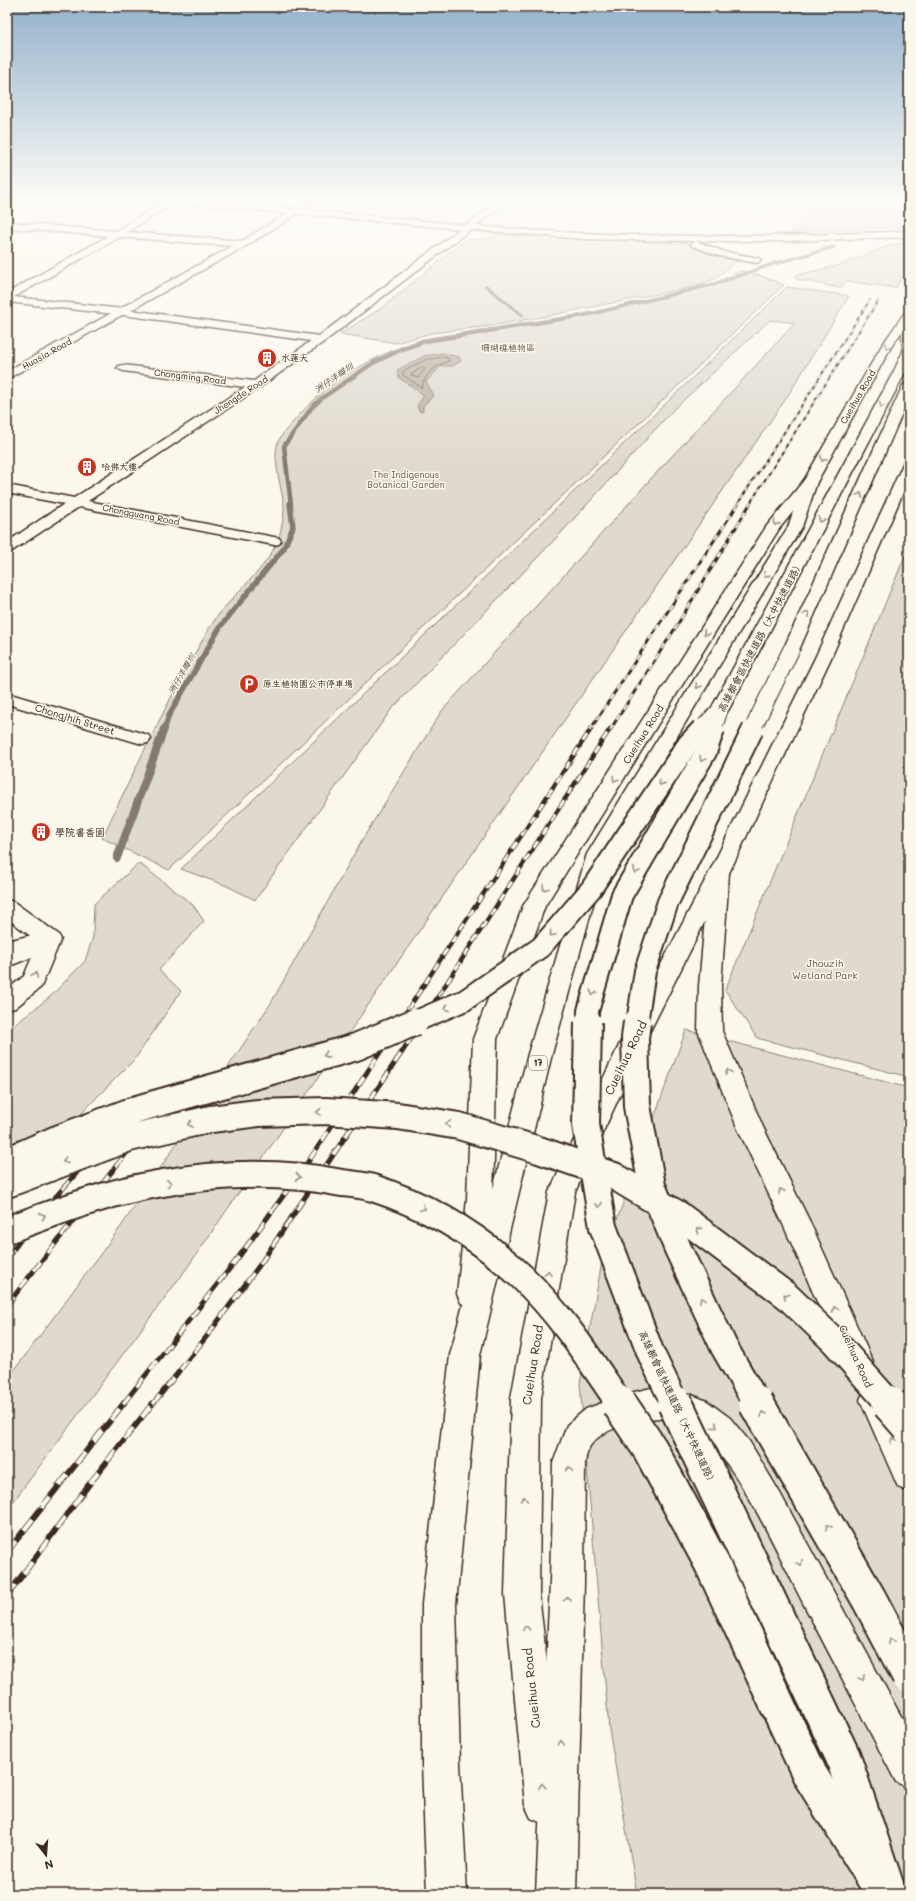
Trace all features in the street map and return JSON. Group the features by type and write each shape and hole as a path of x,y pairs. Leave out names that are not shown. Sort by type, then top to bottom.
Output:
{"main road":[{"path":"7,298 23,289"},
{"name":"Huasia Road","path":"7,364 146,289"},
{"name":"Huasia Road","path":"7,376 164,289"},
{"name":"Jhengde Road","path":"7,548 78,503 256,385 321,339 387,289"},
{"path":"7,298 321,339"},
{"name":"高雄都會區快速道路（大中快速道路）","path":"907,318 908,351 905,378 792,650 668,902 645,970 635,1038 637,1106 652,1186 678,1249 724,1347 869,1599 909,1675"},
{"name":"Cueihua Road","path":"447,1894 441,1764 439,1604 480,1199 485,1039 534,906 773,527 810,482 886,347 907,318"},
{"name":"Chongming Road","path":"123,368 256,385"},
{"name":"高雄都會區快速道路（大中快速道路）","path":"889,1894 843,1757 651,1354 603,1227 586,1125 588,1011 622,895 706,752 720,709 905,378"},
{"name":"Cueihua Road","path":"555,1894 522,1594 526,1398 562,1192 635,1037 719,873 823,658 909,464"},
{"name":"Cueihua Road","path":"464,1355 540,1054 597,854 795,526 810,482"},
{"name":"Chongguang Road","path":"7,488 274,541"},
{"name":"Chongjhih Street","path":"7,698 142,739"},
{"path":"7,1161 56,1139 137,1109 356,1047 465,1000 541,947 591,889 688,744 720,709"},
{"name":"Cueihua Road","path":"719,873 710,986 710,1031 750,1127 796,1222 909,1476"},
{"path":"7,907 50,939"},
{"path":"7,949 50,939"},
{"path":"7,959 50,939"},
{"path":"7,1002 33,981 50,939"},
{"path":"7,1184 33,1172 129,1138 211,1119 258,1113 326,1111 398,1116 459,1126 540,1150 614,1176 679,1215 787,1296 834,1340 909,1426"},
{"path":"7,1230 81,1203 156,1184 215,1176 271,1174 322,1179 372,1188 423,1208 471,1235 522,1277 554,1312 585,1352 650,1449 712,1564 810,1775 883,1894"},
{"path":"555,1894 567,1582 569,1463 578,1436 598,1420 626,1410 651,1403 677,1404 696,1412 720,1429 738,1452 769,1504 909,1769"}],"green space":[{"path":"405,289 684,289 490,326 431,333 396,343 340,334 383,307"},
{"name":"The Indigenous Botanical Garden","path":"691,289 780,289 169,870 102,838 167,705 210,627 217,616 271,555 277,543 282,525 284,506 276,462 276,453 280,438 288,427 307,407 336,382 369,361 405,345 423,339 594,312"},
{"path":"785,289 799,289 849,296 787,397 187,1268 7,1510 7,1380 122,1225 271,1003 362,840 441,712 648,482 795,323 770,320 674,409 561,533 391,710 255,900 227,886 181,869"},
{"name":"Jhouzih Wetland Park","path":"909,546 909,1077 757,1038 725,990"},
{"path":"139,863 193,905 204,921 159,970 181,991 135,1059 97,1097 7,1194 7,1031 51,996 85,961 93,937 94,904"},
{"path":"686,1030 909,1088 909,1894 637,1894 609,1729 580,1384 602,1261"}],"water":[{"path":"442,353 459,357 461,361 453,366 441,366 426,382 434,395 423,406 423,412 419,411 417,406 424,395 399,378 397,370 424,356"}],"waterway":[{"path":"489,289 523,316"},
{"name":"洲仔洋瓣圳","path":"478,333 587,315 696,289"},
{"name":"洲仔洋瓣圳","path":"291,505 284,446 312,407 322,398 373,363 402,349 425,341 484,332"},
{"name":"洲仔洋瓣圳","path":"164,730 169,715 220,627 284,548 293,527 290,504"},
{"name":"洲仔洋瓣圳","path":"117,858 164,729"}],"railway":[{"path":"737,505 870,300"},
{"path":"749,505 878,301"},
{"path":"590,730 738,504"},
{"path":"610,730 676,627 750,504"},
{"path":"399,1023 591,729"},
{"path":"421,1023 610,729"},
{"path":"123,1404 238,1258 310,1159 400,1022"},
{"path":"153,1404 207,1336 261,1263 422,1022"},
{"path":"7,1258 33,1223 113,1131"},
{"path":"7,1305 139,1137"},
{"path":"7,1552 124,1403"},
{"path":"7,1596 87,1487 153,1403"}],"place":[{"name":"水蓮天","path":"267,358"},
{"name":"哈佛大樓","path":"87,467"},
{"name":"原生植物園公巿停車場","path":"249,684"},
{"name":"學院書香園","path":"41,832"}],"park label":[{"name":"珊瑚礁植物區","path":"508,348"}]}
